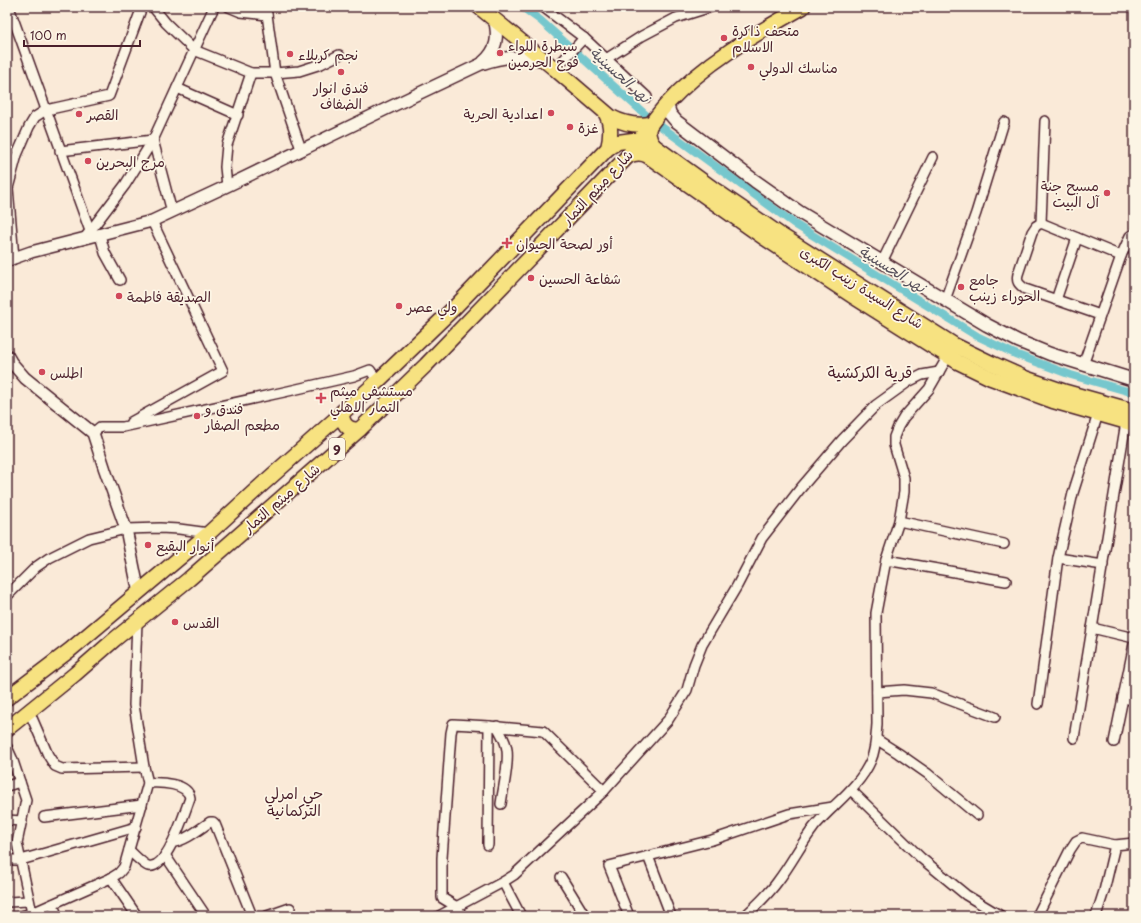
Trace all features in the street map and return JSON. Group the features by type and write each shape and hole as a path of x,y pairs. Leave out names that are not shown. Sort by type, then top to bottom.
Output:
{"main road":[{"path":"479,7 554,64 611,118 623,123 636,125 650,124 648,130 651,151 628,156"},
{"name":"9","path":"650,124 667,104 719,59 803,7"},
{"path":"667,104 670,114 676,121 755,181 799,212 987,325 1018,341 1050,354 1134,380"},
{"name":"شارع ميثم التمار","path":"7,698 70,650 209,533 315,436 378,381 447,314 608,148 611,128 606,114"},
{"name":"شارع ميثم التمار","path":"7,729 189,579 360,429 431,360 628,156 650,124"},
{"name":"شارع السيدة زينب الكبرى","path":"608,148 618,142 639,140 651,151 712,188 951,350 969,367 1014,387 1053,401 1098,414 1131,419"},
{"name":"شارع السيدة زينب الكبرى","path":"951,350 991,363 1131,419"},
{"path":"343,411 342,418 345,426 352,430 360,429"},
{"path":"315,436 324,432 332,436 336,445 332,453"},
{"path":"93,631 93,641 100,647 104,648"},
{"path":"70,650 76,649 85,655 86,661 84,666"}],"street":[{"path":"9,7 46,110 87,235"},
{"path":"142,7 109,96 46,110 35,117 29,127 17,155 8,188 10,260 87,235 100,235 152,221 481,64 496,59 512,57 529,57 554,64 580,42"},
{"path":"153,7 194,50 251,73 299,71 321,64 339,55"},
{"path":"87,235 125,186 153,140 214,7"},
{"path":"229,7 241,12 266,11 275,73 301,149"},
{"path":"543,7 580,42 606,58 647,97"},
{"path":"606,58 642,36 676,18 711,7"},
{"path":"481,64 494,49 497,39 497,29 494,19"},
{"path":"227,186 225,167 227,145 251,73"},
{"path":"177,88 238,115"},
{"path":"1041,223 1045,121"},
{"path":"945,300 976,213 1004,122"},
{"path":"60,151 153,140"},
{"path":"153,140 172,212"},
{"path":"882,262 933,158"},
{"path":"123,427 223,371 152,221"},
{"path":"1041,223 1121,256"},
{"path":"1041,223 1036,226 1032,232 1016,280 1019,285 1025,289 1100,315"},
{"path":"1083,365 1121,256 1130,236 1134,234"},
{"path":"100,235 105,253 120,280"},
{"path":"1056,300 1077,238"},
{"path":"745,916 780,879 814,827 851,790 871,760 876,739 877,724 877,601 886,560 899,521 904,492 904,478 894,445 894,437 898,426 904,417 929,389 951,350"},
{"path":"7,355 25,378 94,433 105,470 126,529 139,593"},
{"path":"94,433 100,427 123,427 354,376 370,370 378,381"},
{"path":"439,916 514,875 604,791 668,720 687,690 694,665 702,645 737,586 762,538 800,489 842,440 876,405 908,382 922,375 939,372"},
{"path":"1038,704 1058,558 1074,493 1098,414"},
{"path":"1074,738 1103,565 1131,419"},
{"path":"899,521 1004,544"},
{"path":"7,596 36,566 89,538 126,529 160,528 209,533"},
{"path":"1058,558 1103,565"},
{"path":"886,560 1006,581"},
{"path":"21,916 32,913 111,878 119,873 124,867 148,782 144,767 134,705 137,621"},
{"path":"1092,628 1134,638"},
{"path":"1114,742 1134,644"},
{"path":"877,692 904,690 931,694 995,717"},
{"path":"1123,697 1134,701"},
{"path":"29,711 48,755 55,766 62,769 144,767"},
{"path":"462,916 457,907 442,898 442,858 451,733 453,724 543,731 604,791"},
{"path":"493,726 504,739 507,749 508,760 501,804"},
{"path":"488,845 493,726"},
{"path":"876,739 928,774 977,815"},
{"path":"7,747 26,800 17,843 32,913"},
{"path":"7,786 20,782"},
{"path":"129,850 147,866 156,864 165,855 173,842 190,798 186,790 176,786 159,782 148,782"},
{"path":"851,790 921,858 966,895 1000,916"},
{"path":"44,816 142,805"},
{"path":"629,916 609,866 712,840 788,814 833,808"},
{"path":"7,820 22,821"},
{"path":"173,842 183,840 210,822 213,822 252,916"},
{"path":"7,860 21,860 136,827"},
{"path":"1037,916 1076,841 1082,838 1115,845 1134,843"},
{"path":"1096,916 1104,891 1115,845"},
{"path":"165,855 206,916"},
{"path":"648,856 671,916"},
{"path":"561,877 585,916"},
{"path":"111,878 137,916"},
{"path":"503,882 521,916"},
{"path":"7,902 29,901"},
{"path":"53,904 57,916"},
{"path":"267,916 290,908"}],"waterway":[{"name":"نهر الحسينية","path":"522,7 540,20 647,116"},
{"name":"نهر الحسينية","path":"659,125 796,225 977,336 1015,354 1071,375 1134,393"}],"place":[{"name":"متحف ذاكرة الاسلام","path":"724,38"},
{"name":"سيطرة اللواء فوج الحرمين","path":"500,53"},
{"name":"نجم كربلاء","path":"290,54"},
{"name":"مناسك الدولي","path":"751,67"},
{"name":"فندق انوار الضفاف","path":"341,72"},
{"name":"اعدادية الحرية","path":"551,113"},
{"name":"القصر","path":"79,114"},
{"name":"غزة","path":"570,127"},
{"name":"مرج البحرين","path":"88,161"},
{"name":"مسبح جنة آل البيت","path":"1107,193"},
{"name":"أور لصحة الحيوان","path":"507,243"},
{"name":"شفاعة الحسين","path":"531,278"},
{"name":"جامع الحوراء زينب","path":"961,287"},
{"name":"الصديقة فاطمة","path":"119,296"},
{"name":"ولي عصر","path":"399,306"},
{"name":"اطلس","path":"42,372"},
{"name":"مستشفى ميثم التمار الاهلي","path":"321,398"},
{"name":"فندق و مطعم الصفار","path":"197,416"},
{"name":"أنوار البقيع","path":"148,545"},
{"name":"القدس","path":"175,622"}],"district":[{"name":"قرية الكركشية","path":"870,371"},
{"name":"حي امرلي التركمانية","path":"294,800"}]}
